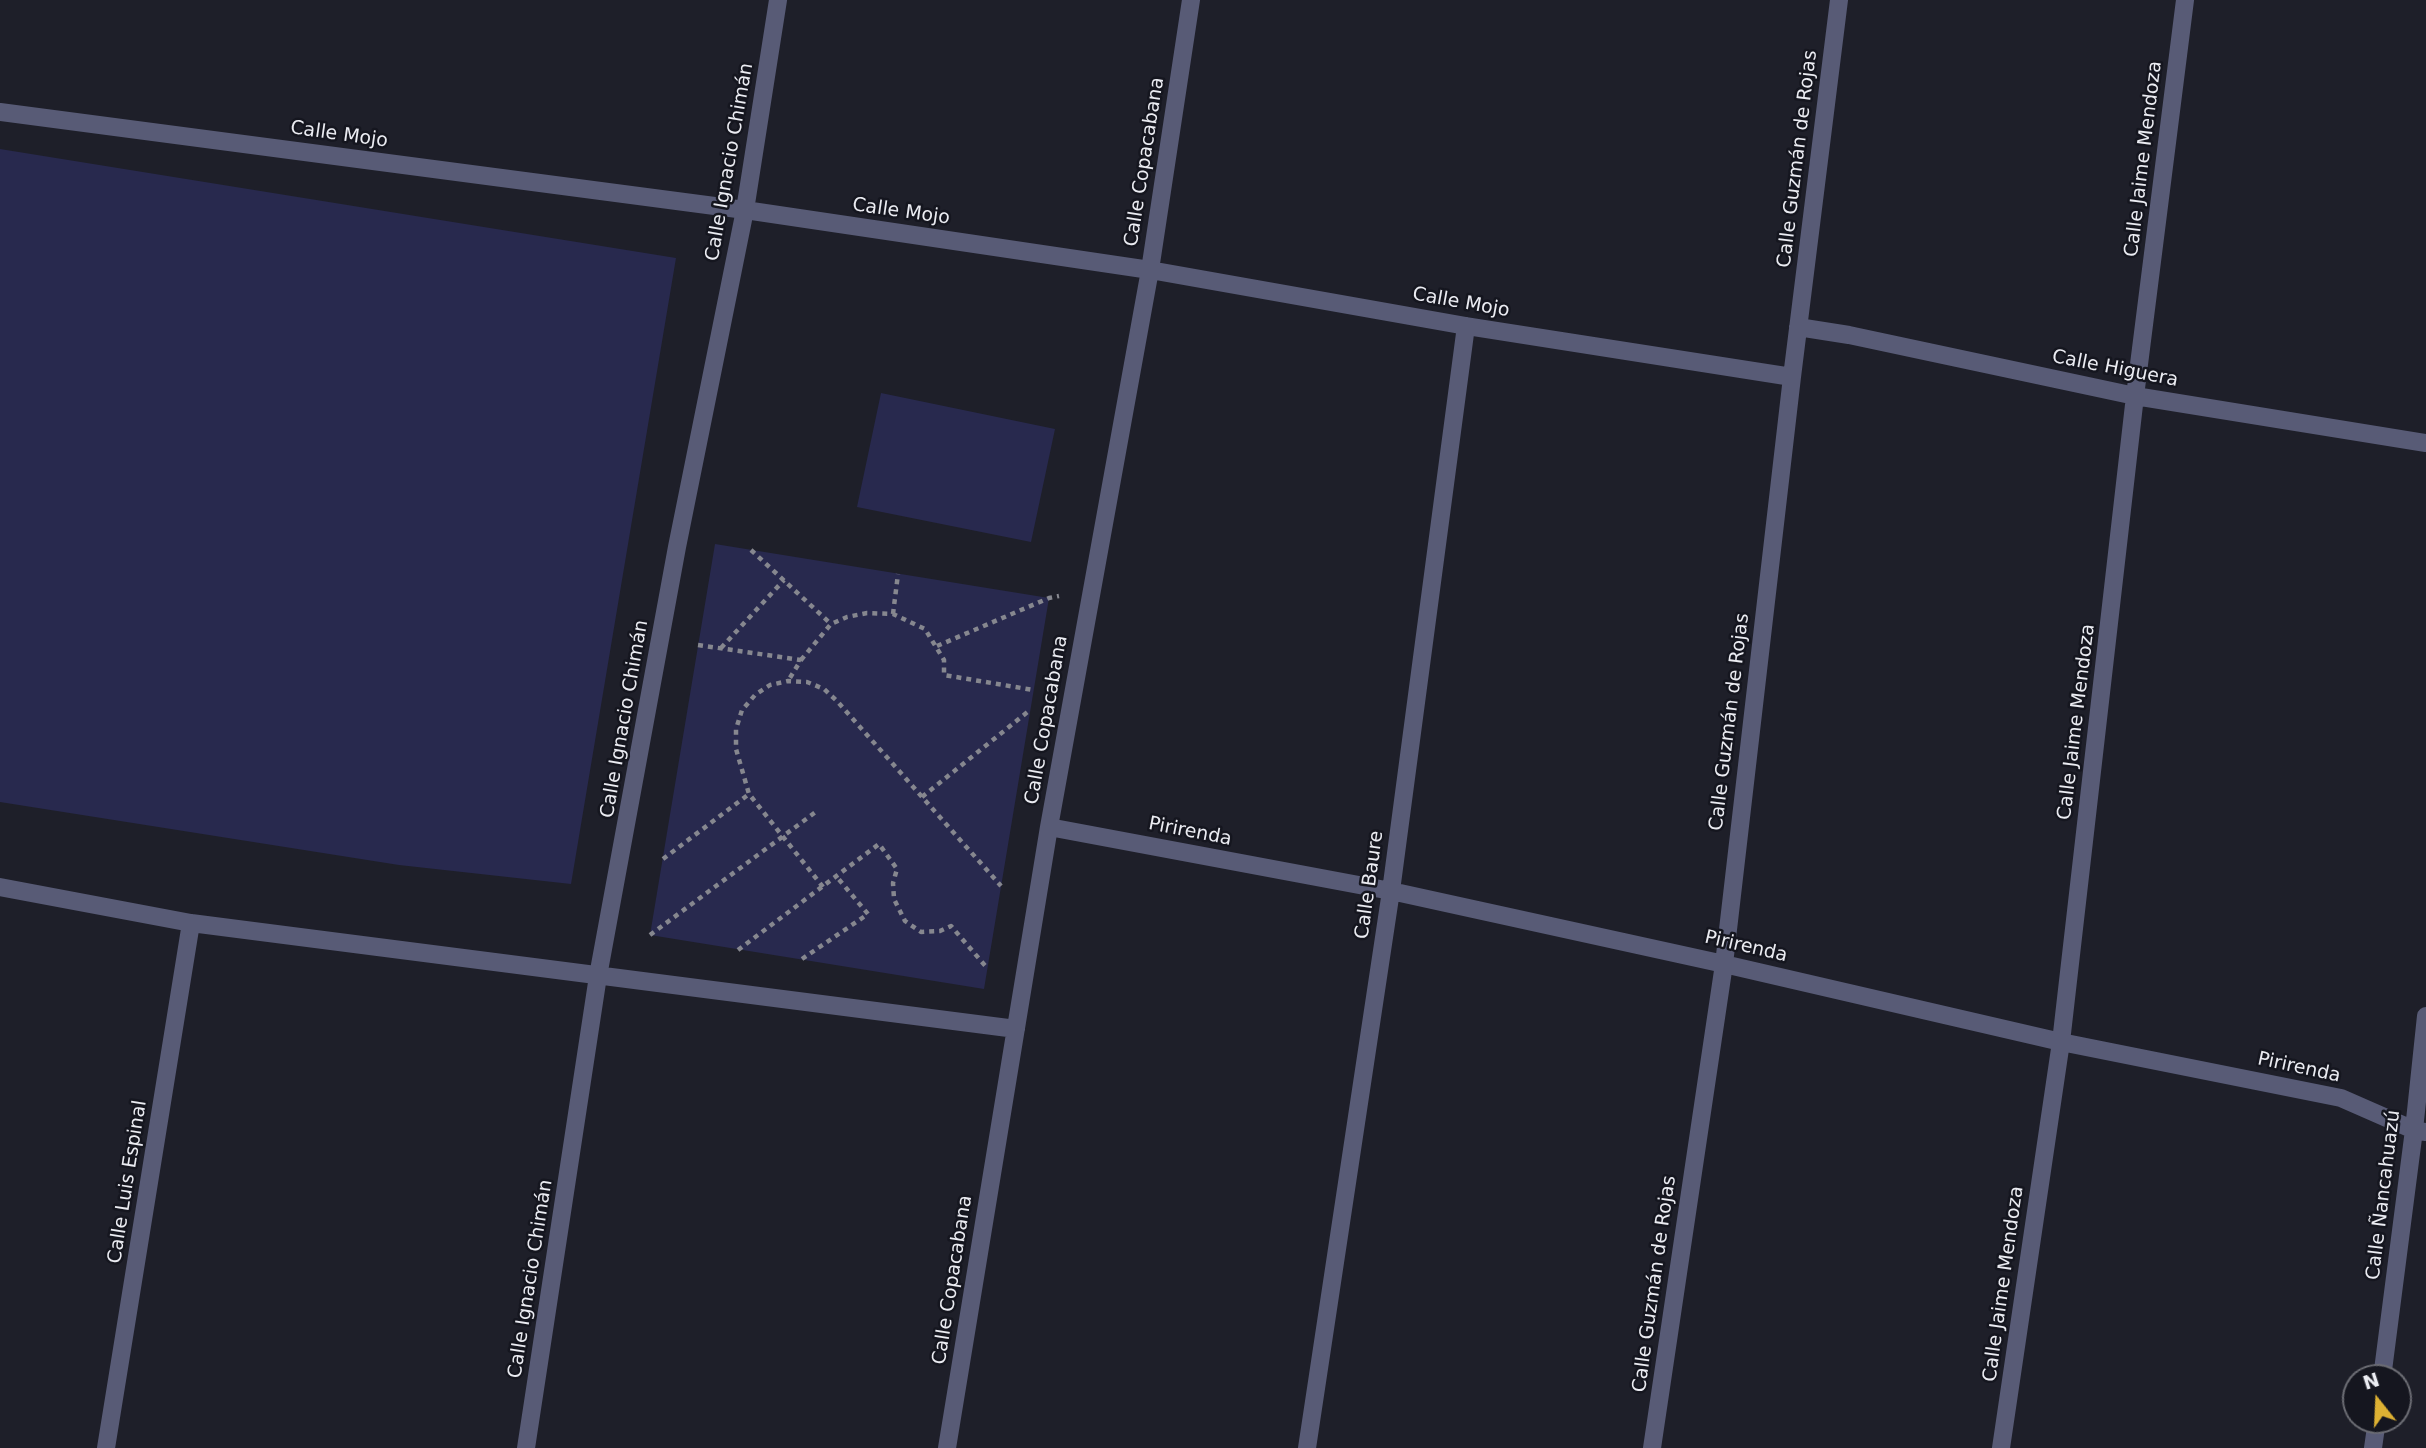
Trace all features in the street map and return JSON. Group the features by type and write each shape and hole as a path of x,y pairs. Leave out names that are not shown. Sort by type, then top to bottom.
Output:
{"street":[{"name":"Calle Ignacio Chimán","path":"526,1448 598,976 677,547 745,210 778,0"},
{"name":"Calle Copacabana","path":"947,1448 1049,827 1150,270 1191,0"},
{"name":"Calle Guzmán de Rojas","path":"1652,1448 1724,964 1791,377 1839,0"},
{"name":"Calle Jaime Mendoza","path":"2001,1448 2061,1042 2135,396 2185,0"},
{"name":"Calle Mojo","path":"0,111 745,210 1150,270 1466,326 1791,377"},
{"name":"Calle Baure","path":"1307,1448 1391,891 1466,326"},
{"name":"Calle Higuera","path":"1798,327 1849,335 2135,396 2426,443"},
{"name":"Pirirenda","path":"1049,827 1391,891 2061,1042 2342,1098 2420,1131"},
{"path":"0,887 191,923 1016,1029"},
{"name":"Calle Luis Espinal","path":"106,1448 191,923"},
{"name":"Calle Ñancahuazú","path":"2384,1364 2420,1131 2426,1016"}],"path":[{"path":"751,550 831,625"},
{"path":"893,614 898,574"},
{"path":"721,648 784,580"},
{"path":"937,646 1049,598"},
{"path":"788,681 801,660 831,625 846,617 867,613 893,614 925,629 944,660 944,676 1034,690"},
{"path":"698,645 801,660"},
{"path":"823,887 749,793 736,749 736,729 742,710 755,695 771,685 788,681 807,682 824,689 837,701 1001,886"},
{"path":"922,797 1030,710"},
{"path":"663,859 749,793"},
{"path":"650,935 817,811"},
{"path":"738,950 879,844 897,869 894,899 905,921 920,932 940,931 951,926 988,969"},
{"path":"803,960 868,914 836,876"}],"shaded area":[{"path":"0,149 676,258 571,884 399,865 0,802"},
{"path":"881,393 1055,429 1031,542 857,507"},
{"path":"715,544 1049,598 984,989 650,935"}]}
